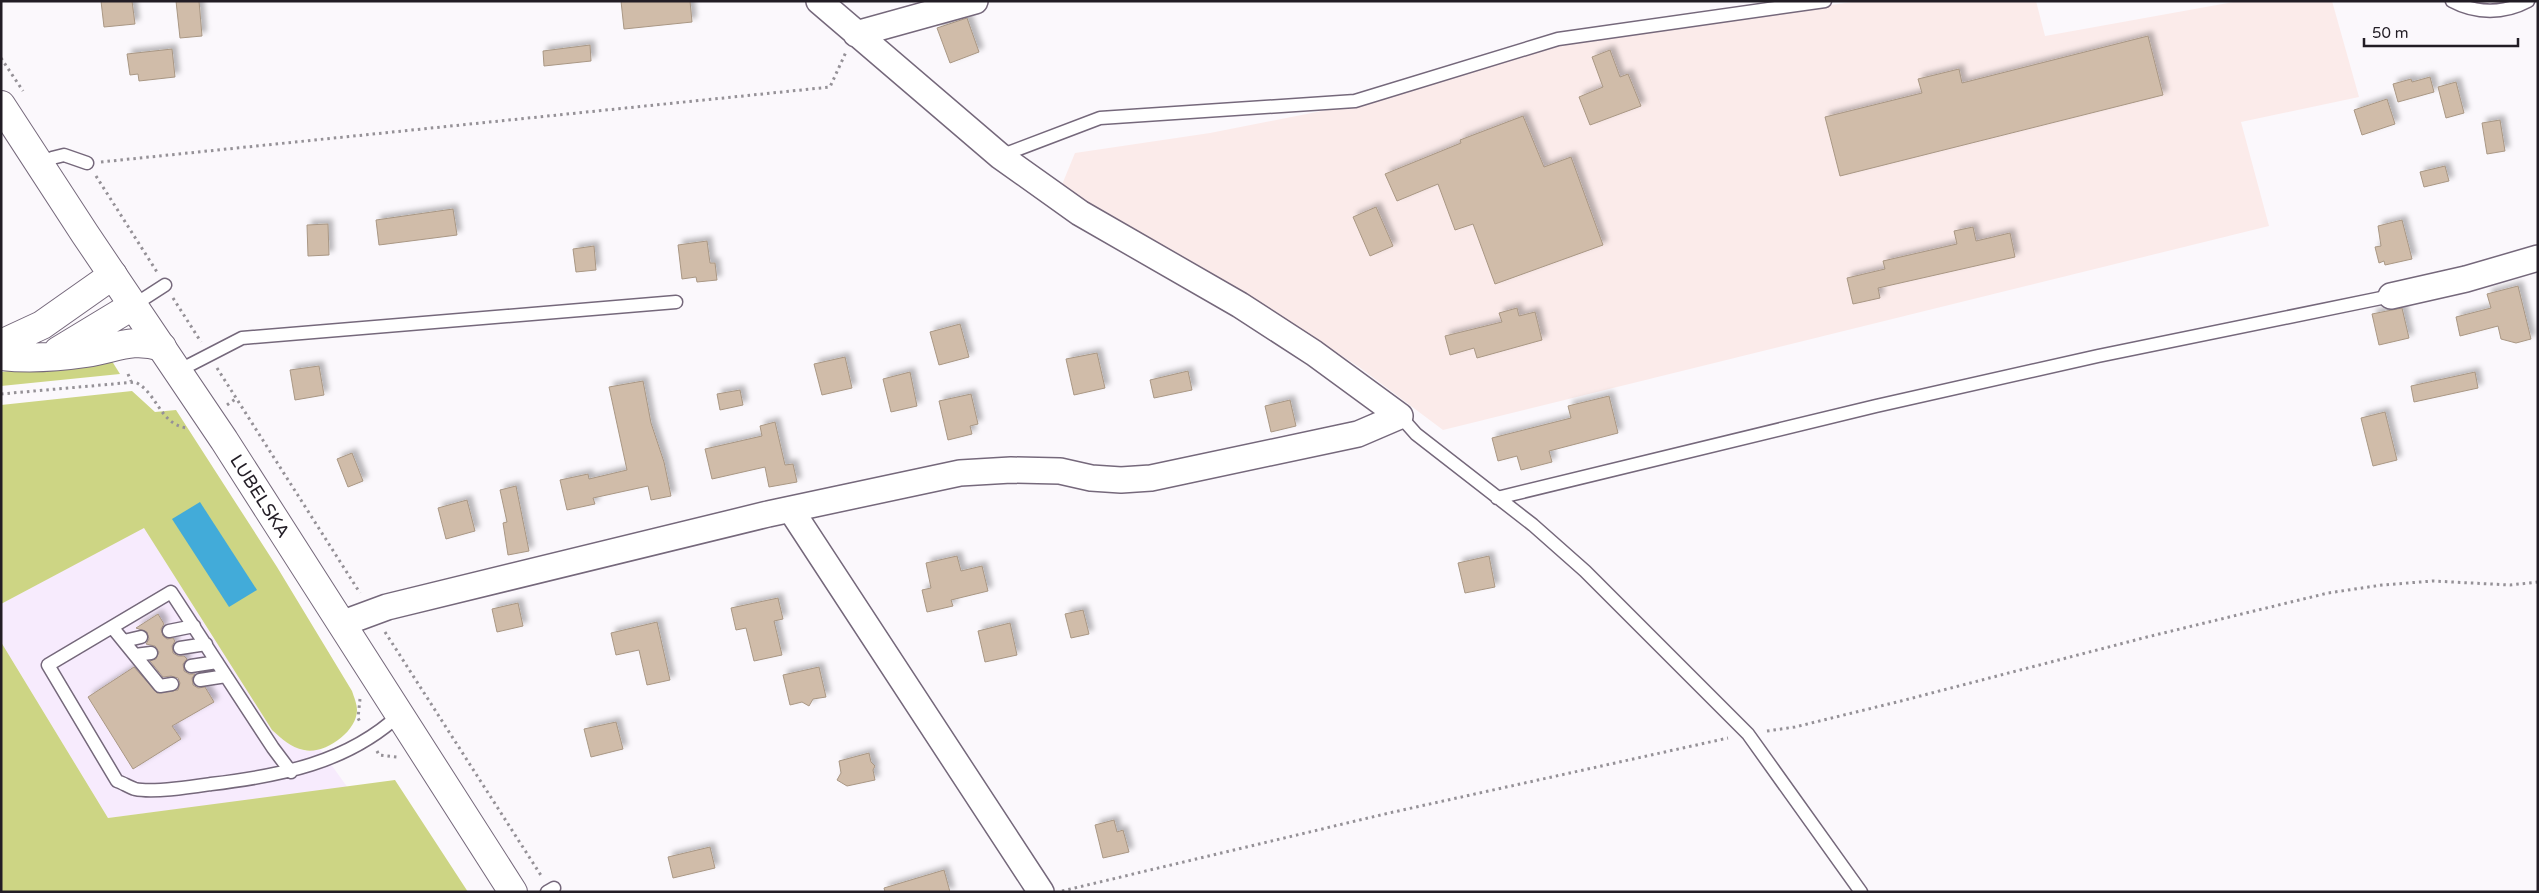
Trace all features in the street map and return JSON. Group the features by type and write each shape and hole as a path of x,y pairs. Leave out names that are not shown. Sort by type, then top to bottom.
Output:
{"main road":[{"name":"LUBELSKA","path":"1,104 162,346 513,892"},
{"path":"1,344 42,326 113,275"},
{"path":"50,355 134,305"},
{"path":"1,356 19,358 86,353 127,342 146,342 162,346"}],"street":[{"path":"819,1 1000,156 1080,213 1240,305 1314,353 1400,416"},
{"path":"856,34 974,1"},
{"path":"2391,296 2466,279 2538,258"},
{"path":"341,624 372,611 791,510 960,473 1030,470 1060,471 1091,478 1121,480 1151,478 1358,434 1400,416"},
{"path":"791,510 1041,892"}],"lane":[{"path":"1000,156 1100,118 1356,101 1558,39 1825,1"},
{"path":"2452,1 2487,12 2516,8 2528,1"},
{"path":"52,158 64,155 88,163"},
{"path":"134,305 165,285"},
{"path":"1497,498 1896,401 2107,354 2391,296"},
{"path":"178,371 242,338 676,302"},
{"path":"1400,416 1416,434 1533,525 1586,571 1748,734 1860,892"},
{"path":"291,772 171,592 48,665 117,781 135,789 183,788 291,772 318,763 357,744 388,725 400,714"},
{"path":"169,632 194,626"},
{"path":"112,627 160,686 172,684"},
{"path":"124,641 141,637"},
{"path":"180,648 206,644"},
{"path":"135,655 151,653"},
{"path":"191,666 217,662"},
{"path":"148,672 163,670"},
{"path":"200,680 226,676"}],"path":[{"path":"88,163 830,87 856,34"},
{"path":"128,374 131,382"},
{"path":"1,394 131,382 140,384 147,391 172,424 192,428"},
{"path":"236,398 550,890"},
{"path":"1058,892 1380,815 1704,742 1795,727 1901,702 2147,637 2328,593 2382,584 2434,581 2510,585 2538,582"}],"shaded area":[{"path":"1859,1 2036,1 2045,36 2239,1 2332,1 2359,97 2241,122 2269,226 1443,430 1359,367 1256,300 1061,187 1075,153 1210,133 1367,102 1563,43"},
{"path":"144,527 212,636 305,751 320,749 348,788 108,818 1,642 1,604"}],"green space":[{"path":"110,358 120,374 1,386 1,372 97,362"},
{"path":"132,391 155,412 176,410 277,567 352,691 357,708 356,718 346,734 330,745 312,751 299,749 290,745 272,730 144,528 1,604 1,405"},
{"path":"1,642 108,818 395,780 468,892 1,892"}],"water":[{"path":"200,502 257,590 229,607 172,519"}],"building":[{"path":"101,1 132,1 135,24 104,27"},
{"path":"176,1 199,1 202,36 180,38"},
{"path":"621,1 690,1 692,22 624,29"},
{"path":"967,18 979,52 950,63 937,28"},
{"path":"2148,36 2163,95 1840,176 1825,117 1922,93 1918,79 1959,69 1962,83"},
{"path":"590,45 591,61 544,66 543,51"},
{"path":"172,49 175,77 139,81 138,74 130,75 127,54"},
{"path":"1610,50 1620,77 1628,74 1641,106 1590,125 1579,97 1603,87 1592,57"},
{"path":"2430,77 2434,92 2398,102 2393,84 2411,79 2412,82"},
{"path":"2456,82 2464,113 2446,118 2438,87"},
{"path":"2387,99 2395,124 2362,135 2354,110"},
{"path":"1523,116 1544,167 1571,157 1603,245 1495,284 1473,224 1455,230 1438,184 1397,201 1385,174 1461,143 1460,140"},
{"path":"2500,120 2505,151 2487,154 2482,123"},
{"path":"2445,166 2449,181 2424,187 2420,172"},
{"path":"1376,207 1393,246 1370,256 1353,217"},
{"path":"453,209 457,235 379,245 376,220"},
{"path":"2402,220 2412,259 2385,265 2384,261 2379,263 2375,247 2381,246 2378,226"},
{"path":"328,224 329,255 308,256 307,225"},
{"path":"1973,227 1976,241 2010,233 2015,257 1878,288 1880,298 1853,304 1847,278 1885,269 1883,261 1957,244 1954,231"},
{"path":"707,241 710,263 715,263 717,280 697,282 696,277 682,279 678,245"},
{"path":"594,246 596,270 576,272 573,249"},
{"path":"2518,286 2531,339 2516,343 2501,339 2498,326 2460,336 2456,317 2491,308 2487,294"},
{"path":"1517,308 1519,316 1535,312 1542,340 1477,358 1474,348 1450,355 1445,336 1502,322 1499,313"},
{"path":"2402,308 2409,338 2379,345 2372,314"},
{"path":"960,324 969,357 939,365 930,332"},
{"path":"1097,353 1105,388 1074,395 1066,359"},
{"path":"845,357 852,388 822,395 814,364"},
{"path":"319,366 324,395 295,400 290,370"},
{"path":"1188,371 1192,390 1154,398 1150,380"},
{"path":"910,372 917,406 891,412 883,379"},
{"path":"2475,372 2478,388 2414,402 2411,386"},
{"path":"643,381 651,423 664,462 671,496 651,500 648,486 593,498 595,504 567,510 560,480 588,474 589,479 627,470 609,387"},
{"path":"740,390 743,405 720,410 717,394"},
{"path":"971,394 978,424 970,426 972,434 948,440 939,401"},
{"path":"1609,396 1618,433 1549,451 1552,462 1521,470 1517,456 1498,461 1492,438 1571,418 1568,406"},
{"path":"1290,400 1296,426 1271,432 1265,406"},
{"path":"2385,412 2397,460 2373,466 2361,418"},
{"path":"775,422 785,465 793,464 797,482 769,487 765,467 712,479 705,449 762,436 760,426"},
{"path":"352,453 363,481 348,487 337,459"},
{"path":"516,486 529,551 508,555 503,523 507,522 500,490"},
{"path":"467,500 475,531 446,539 438,508"},
{"path":"957,556 961,571 982,566 988,591 951,600 953,606 927,612 922,590 931,588 926,563"},
{"path":"1489,556 1495,587 1465,593 1458,563"},
{"path":"778,598 783,619 774,621 782,655 754,661 746,628 736,630 731,608"},
{"path":"518,603 523,626 497,632 492,609"},
{"path":"1083,610 1089,634 1071,638 1065,614"},
{"path":"158,614 164,624 161,629 163,636 167,639 173,638 175,641 172,646 173,653 178,656 184,656 187,659 183,664 184,671 189,674 195,674 192,678 193,685 198,688 205,687 214,702 172,726 181,739 133,769 88,697 134,667 157,693 178,690 180,683 178,678 171,676 163,677 150,661 156,659 159,652 155,646 146,644 149,639 147,632 136,628"},
{"path":"657,622 670,680 647,685 639,650 616,655 611,633"},
{"path":"1010,623 1017,655 985,662 978,631"},
{"path":"819,667 826,697 813,699 809,706 802,702 790,705 783,675"},
{"path":"616,722 623,749 591,757 584,729"},
{"path":"869,753 871,762 875,766 873,770 875,780 847,786 837,780 841,773 839,761"},
{"path":"1114,820 1117,832 1123,830 1129,852 1103,858 1095,825"},
{"path":"710,847 715,868 673,878 668,857"},
{"path":"944,870 950,892 885,892 884,888"}]}
